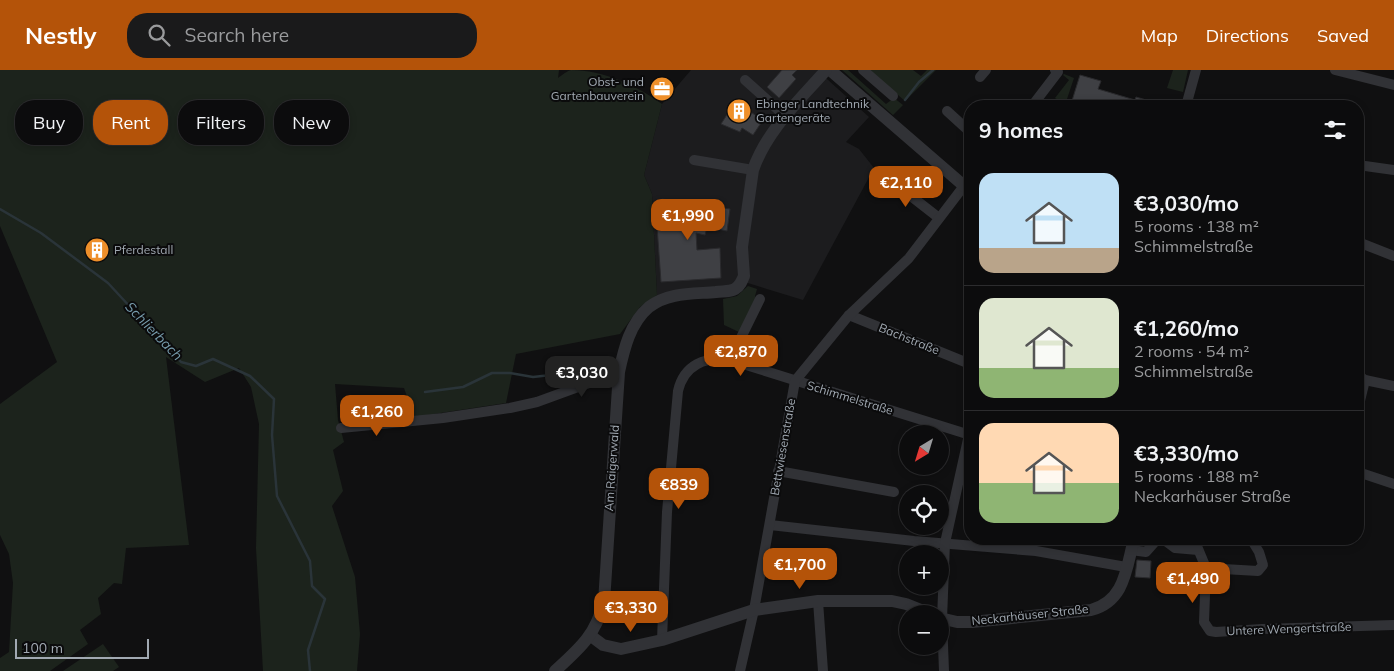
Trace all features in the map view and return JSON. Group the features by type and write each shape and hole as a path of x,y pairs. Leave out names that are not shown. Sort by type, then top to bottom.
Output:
{"street":[{"name":"Am Raigerwald","path":"591,636 599,620 604,602 619,372 631,332 649,307 661,300 676,295 735,289 742,282 744,276 743,241 753,170 767,139 826,70"},
{"path":"830,70 964,182"},
{"path":"864,70 893,96"},
{"path":"1037,100 1058,72 1055,70"},
{"path":"1188,100 1196,70"},
{"path":"1335,70 1394,85"},
{"path":"745,80 785,116"},
{"path":"947,111 964,127"},
{"path":"694,160 753,170"},
{"path":"1364,165 1394,170"},
{"path":"889,179 939,218"},
{"name":"Bettwiesenstraße","path":"740,671 754,610 795,381 849,315 908,258 964,190"},
{"path":"1364,244 1394,256"},
{"path":"730,360 760,299"},
{"name":"Bachstraße","path":"849,315 964,362"},
{"name":"Schimmelstraße","path":"662,640 666,512 678,391 684,376 701,362 709,359 730,360 964,432"},
{"path":"341,428 435,419 510,408 537,402 619,372"},
{"path":"1364,378 1394,386"},
{"path":"939,605 945,543 964,456"},
{"path":"778,471 894,492"},
{"path":"1364,474 1394,484"},
{"path":"770,525 964,545"},
{"path":"968,545 1036,551 1126,567"},
{"name":"Neckarhäuser Straße","path":"949,620 972,622 1091,610 1102,607 1115,597 1121,586 1132,545"},
{"path":"1134,545 1146,552 1150,545"},
{"path":"1172,545 1175,548 1198,550"},
{"name":"Untere Wengertstraße","path":"1196,545 1206,568 1204,622 1210,631 1394,625"},
{"path":"1206,568 1258,571 1262,565 1262,560 1254,545"},
{"path":"818,601 823,671"},
{"name":"Neckarhäuser Straße","path":"591,636 603,645 621,649 662,640 754,610 818,601 892,601 908,605"},
{"path":"555,671 591,636"},
{"path":"942,655 944,671"}],"shaded area":[{"path":"0,70 559,70 558,78 571,70 595,73 620,80 653,97 662,104 644,175 652,194 657,295 640,307 620,334 516,354 506,403 414,417 404,388 335,384 338,420 344,442 333,450 343,491 332,506 355,577 360,634 357,671 263,671 256,548 259,424 251,387 239,368 205,382 166,357 189,545 126,548 122,584 114,583 98,598 101,614 80,630 88,644 50,671 0,671 0,658 9,652 13,583 9,554 0,535 0,404 57,362 0,226"},
{"path":"691,70 817,70 869,117 846,142 859,149 874,168 803,300 738,280 734,285 657,295 652,194 644,175 662,104"},
{"path":"842,70 848,70 886,104 894,98 903,105 893,115"},
{"path":"869,70 913,70 921,76 927,70 936,70 905,101"},
{"path":"1173,70 1188,70 1183,92 1167,88"},
{"path":"1063,75 1074,78 1067,99 1069,100 1058,100 1055,98 1069,80"},
{"path":"748,286 757,289 756,299 739,332 724,325 723,299 737,296"},
{"path":"103,644 119,667 113,671 63,671"}],"building":[{"path":"782,70 797,70 792,75 796,79 779,98 767,87"},
{"path":"1080,75 1101,81 1098,89 1135,100 1072,100"},
{"path":"1136,97 1146,100 1135,100"},
{"name":"Ebinger Landtechnik Gartengeräte","path":"735,102 763,120 753,135 742,128 740,132 721,124"},
{"path":"662,199 730,209 727,231 707,227 705,235 696,233 697,250 720,248 721,278 661,282 657,226"},
{"path":"1137,560 1151,561 1150,578 1135,577"}],"waterway":[{"path":"905,100 919,82 933,70"},
{"name":"Schlierbach","path":"0,209 41,233 108,283 181,362 196,366 213,359 250,376 274,399 272,435 277,496 310,561 312,586 325,599 308,650 310,671"},
{"path":"425,392 463,387 492,373 510,373 533,377 551,375 567,368 587,368"}],"place":[{"name":"Obst- und Gartenbauverein","path":"662,89"},
{"name":"Ebinger Landtechnik Gartengeräte","path":"739,111"},
{"name":"Pferdestall","path":"97,250"}]}
